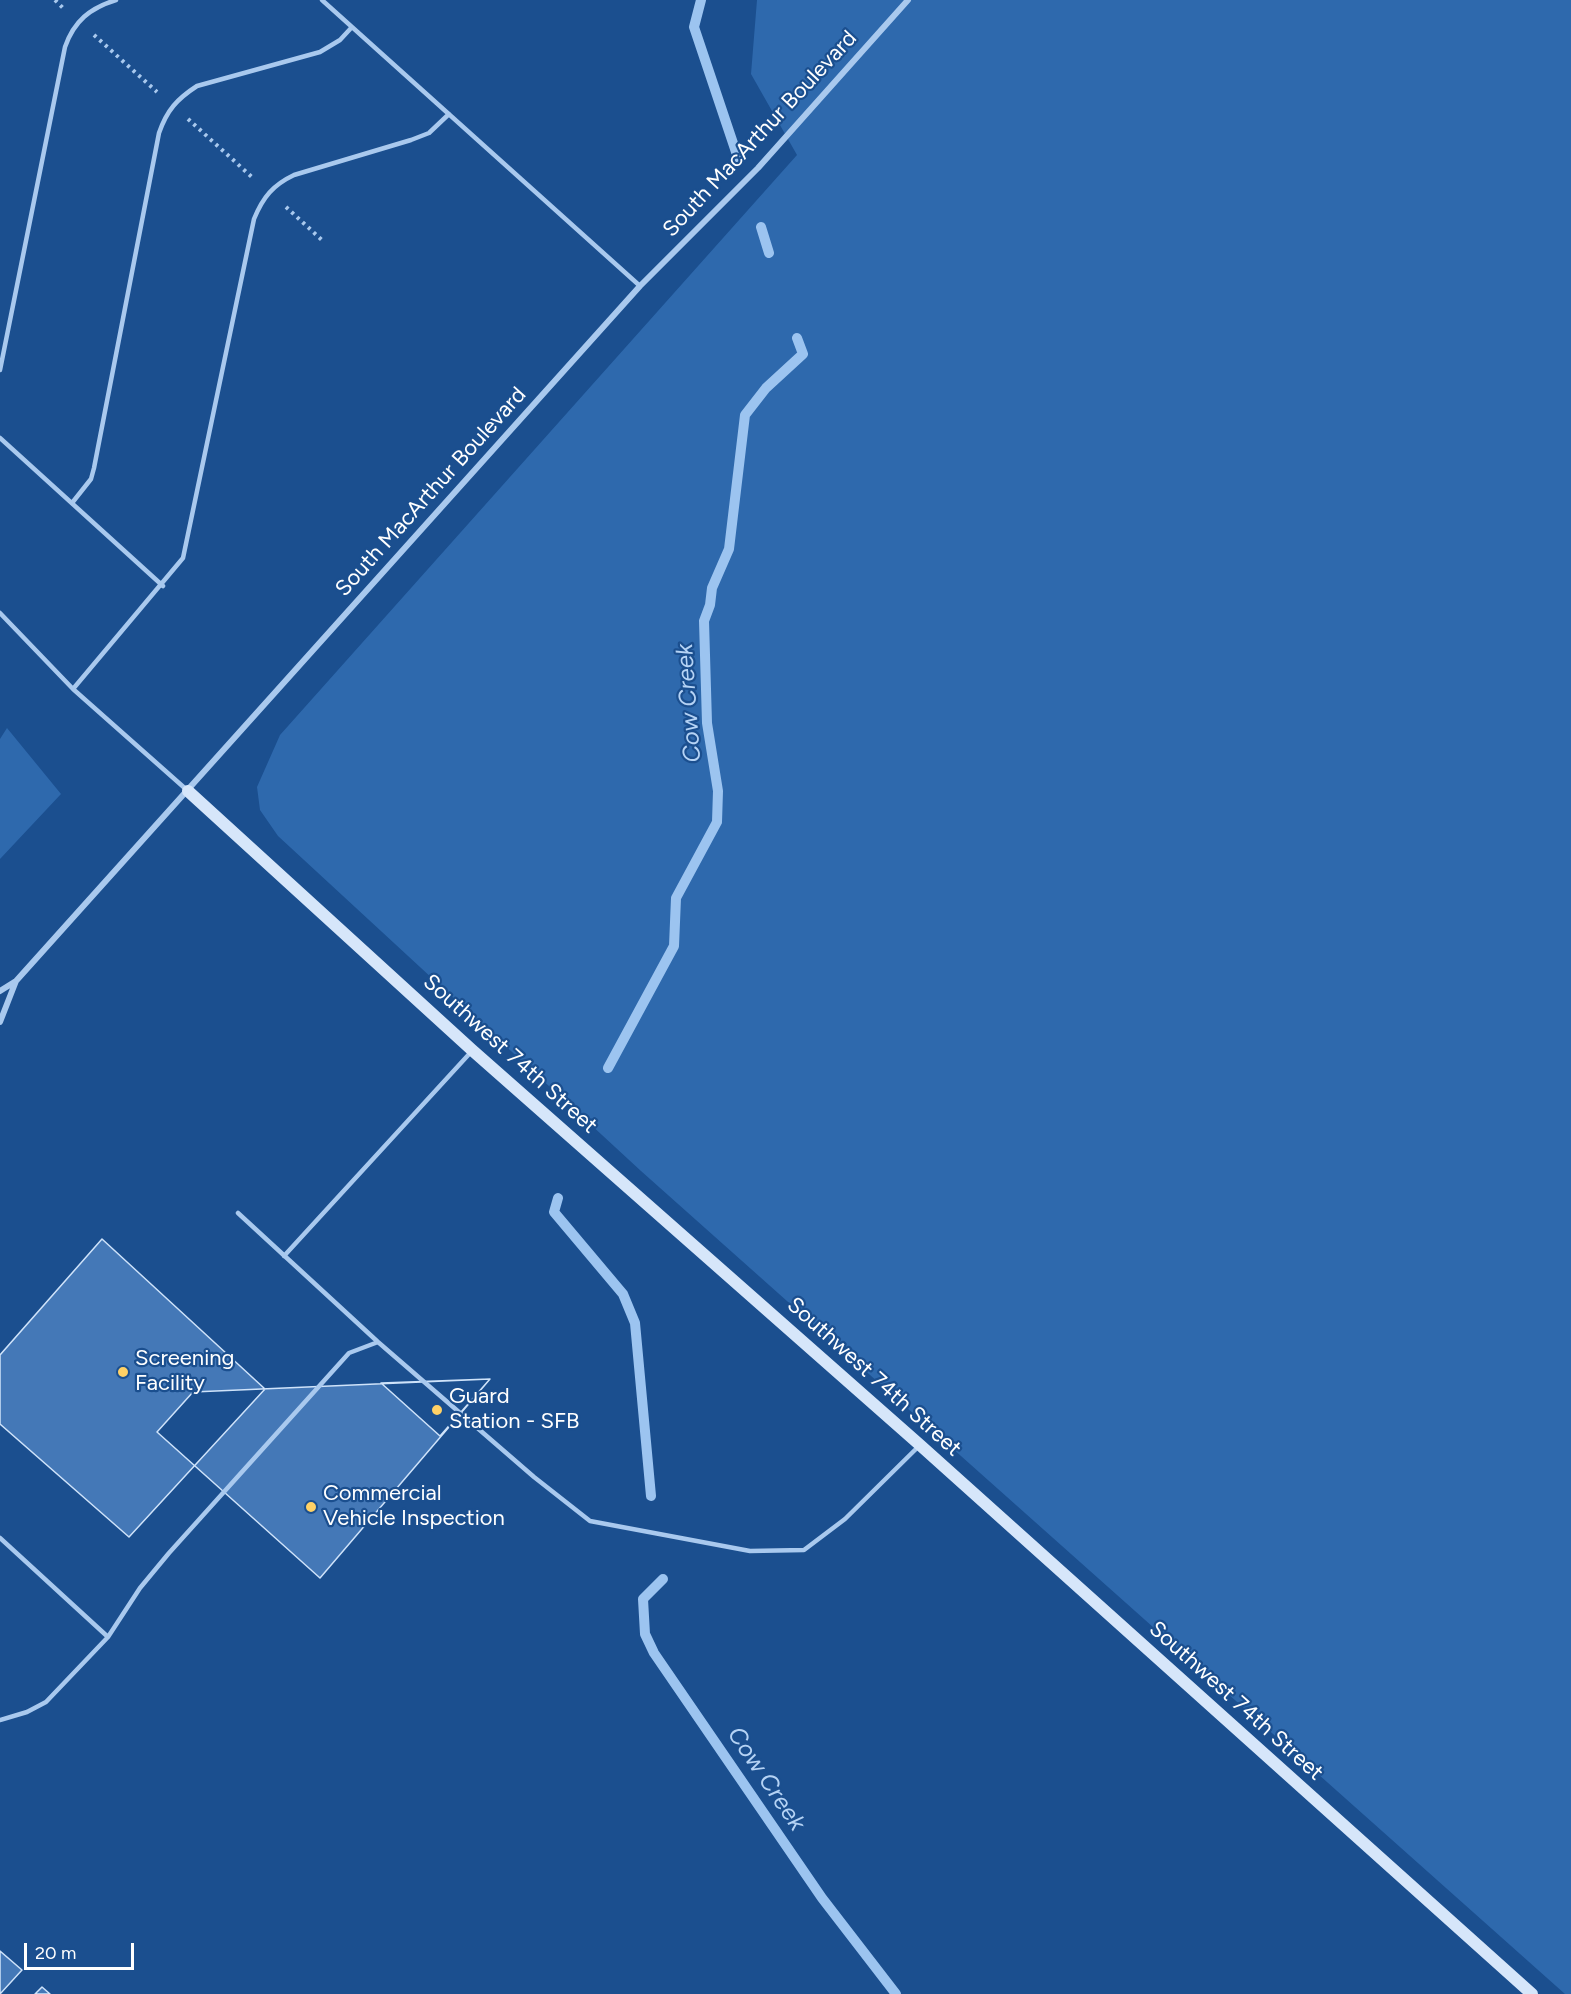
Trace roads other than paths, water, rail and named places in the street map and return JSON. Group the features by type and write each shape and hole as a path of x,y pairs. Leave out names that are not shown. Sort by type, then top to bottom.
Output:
{"street":[{"name":"South MacArthur Boulevard","path":"0,1022 16,981 640,286 758,168 908,0"},
{"name":"Southwest 74th Street","path":"188,791 472,1050 920,1445 1532,1994"},
{"path":"0,991 16,981"}],"lane":[{"path":"0,369 65,47 78,21 88,12 116,0"},
{"path":"322,0 640,286"},
{"path":"72,503 86,487 94,468 159,133 165,116 183,95 197,86 320,52 340,40 352,27"},
{"path":"73,689 163,586 183,558 188,545 254,219 261,202 278,183 294,175 420,137 429,133 449,114"},
{"path":"0,438 163,586"},
{"path":"0,613 73,689 188,791"},
{"path":"284,1256 472,1050"},
{"path":"238,1213 378,1342 534,1477 590,1521 750,1551 804,1550 845,1519 920,1445"},
{"path":"0,1720 46,1702 108,1637 140,1588 349,1353 378,1342"},
{"path":"0,1538 108,1637"}],"waterway":[{"name":"Cow Creek","path":"701,0 694,27 738,158"},
{"name":"Cow Creek","path":"761,227 769,253"},
{"name":"Cow Creek","path":"608,1068 674,946 676,898 717,822 718,791 707,723 704,621 710,605 712,588 729,549 745,415 766,388 803,354 797,338"},
{"name":"Cow Creek","path":"558,1198 554,1212 623,1294 635,1323 651,1496"},
{"name":"Cow Creek","path":"663,1579 643,1599 645,1634 654,1653 822,1898 896,1994"}],"place":[{"name":"Screening Facility","path":"123,1372"},
{"name":"Guard Station - SFB","path":"437,1410"},
{"name":"Commercial Vehicle Inspection","path":"311,1507"}]}
